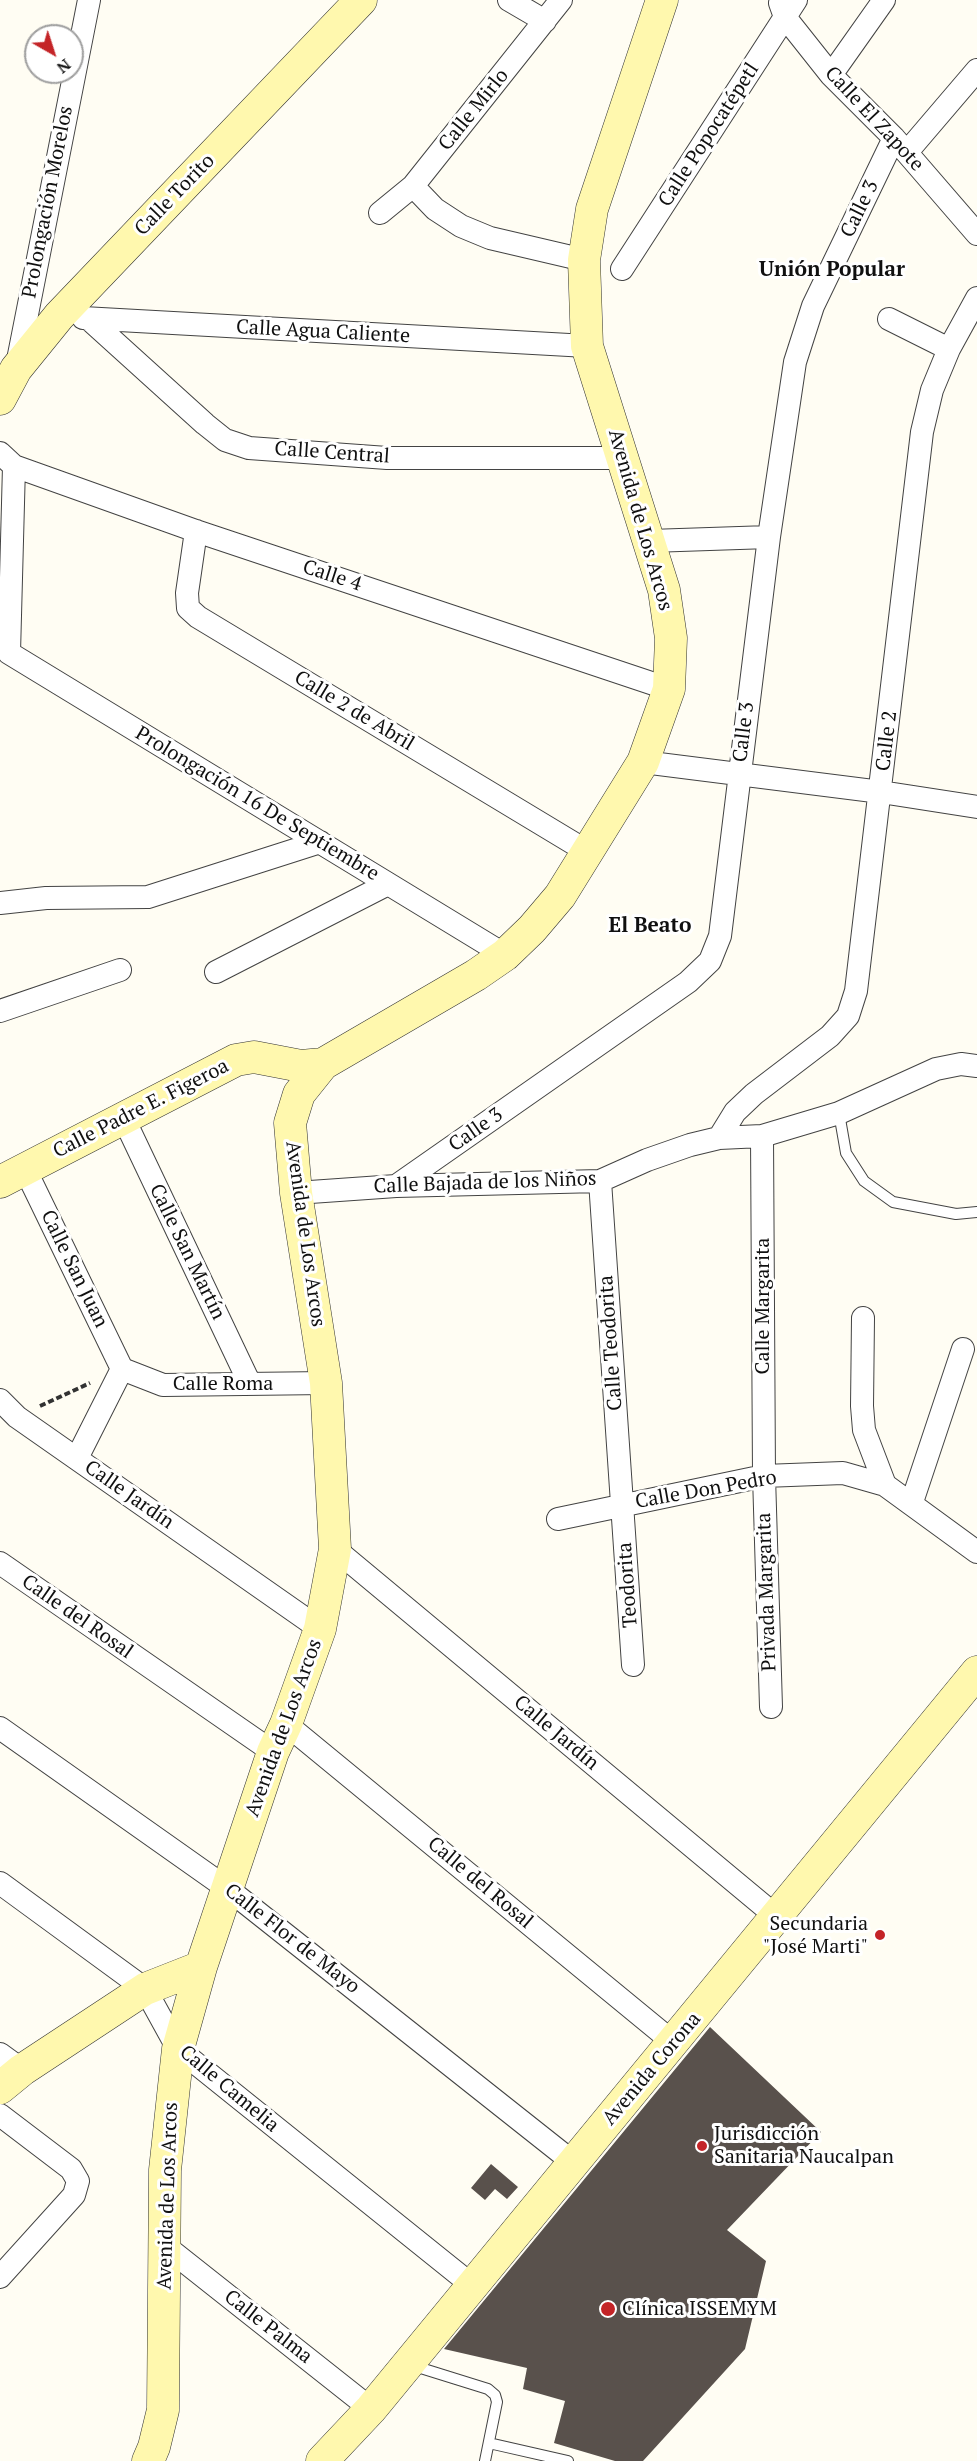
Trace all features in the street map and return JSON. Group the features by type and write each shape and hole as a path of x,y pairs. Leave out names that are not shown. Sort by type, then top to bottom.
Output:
{"main road":[{"name":"Calle Torito","path":"0,399 8,362 74,317 361,0"},
{"name":"Avenida de Los Arcos","path":"151,2454 163,2410 165,2170 178,2049 201,1967 273,1752 286,1724 320,1629 335,1549 326,1383 296,1192 290,1123 299,1094 323,1064 477,975 505,955 532,929 560,896 644,762 669,689 671,638 664,590 588,346 584,260 592,209 662,0"},
{"name":"Calle Padre E. Figeroa","path":"13,1175 237,1060 254,1057 301,1066 323,1064"},
{"name":"Avenida Corona","path":"322,2461 371,2409 977,1672"},
{"path":"7,2071 145,1989 201,1967"}],"street":[{"path":"508,0 545,21"},
{"name":"Calle Mirlo","path":"380,213 413,186 561,0"},
{"path":"831,75 884,0"},
{"name":"Prolongación Morelos","path":"8,362 87,2"},
{"name":"Calle El Zapote","path":"786,6 831,75 901,145 977,234"},
{"name":"Calle Popocatépetl","path":"622,270 786,6"},
{"name":"Calle 3","path":"396,1186 688,982 710,961 720,936 769,537 795,362 802,334 813,306 901,145 977,70"},
{"path":"413,186 435,208 461,226 490,238 584,260"},
{"name":"Calle 2","path":"718,1138 735,1112 754,1094 830,1036 848,1016 856,991 922,432 932,390 949,349 977,298"},
{"name":"Calle Agua Caliente","path":"74,317 588,346"},
{"name":"Calle Central","path":"74,317 225,440 249,448 387,458 623,458"},
{"path":"889,319 949,349"},
{"path":"5,655 7,460"},
{"name":"Calle 4","path":"7,460 196,531 669,689"},
{"name":"Calle 2 de Abril","path":"196,531 187,593 188,608 198,617 588,852"},
{"path":"650,540 769,537"},
{"name":"Prolongación 16 De Septiembre","path":"5,655 505,955"},
{"path":"644,762 738,776 881,792 977,807"},
{"path":"0,903 46,898 148,897 320,842"},
{"path":"216,972 388,884"},
{"path":"0,1011 120,970"},
{"name":"Calle Bajada de los Niños","path":"296,1192 396,1186 600,1181 647,1160 718,1138 762,1136 840,1113 936,1069 961,1064 977,1066"},
{"name":"Calle San Martín","path":"124,1119 250,1384"},
{"name":"Calle Margarita","path":"762,1136 764,1476"},
{"name":"Calle San Juan","path":"13,1175 122,1369"},
{"name":"Calle Teodorita","path":"600,1181 622,1506"},
{"path":"863,1318 864,1430 885,1485"},
{"path":"912,1502 963,1349"},
{"path":"77,1458 122,1369"},
{"name":"Calle Roma","path":"122,1369 163,1384 326,1383"},
{"name":"Calle Jardín","path":"0,1400 17,1417 320,1629"},
{"name":"Calle Don Pedro","path":"558,1519 764,1476 843,1473 885,1485 912,1502 977,1552"},
{"name":"Privada Margarita","path":"764,1476 771,1707"},
{"name":"Teodorita","path":"622,1506 633,1665"},
{"name":"Calle Jardín","path":"335,1549 777,1917"},
{"name":"Calle del Rosal","path":"0,1563 273,1752"},
{"name":"Calle del Rosal","path":"286,1724 674,2043"},
{"name":"Calle Flor de Mayo","path":"0,1728 228,1888 574,2163"},
{"name":"Calle Camelia","path":"0,1883 145,1989 178,2049 473,2286"},
{"path":"0,2115 71,2169 78,2181 74,2195 0,2277"},
{"name":"Calle Palma","path":"165,2246 371,2409"}],"lane":[{"path":"840,1113 846,1153 864,1181 893,1202 956,1214 977,1212"},
{"path":"408,2364 488,2389 495,2395 497,2402 485,2461"},
{"path":"489,2443 568,2461"}],"path":[{"path":"17,1417 122,1369"}],"building":[{"name":"Clínica ISSEMYM","path":"710,2027 821,2132 727,2230 766,2261 745,2349 643,2461 615,2461 554,2443 565,2401 523,2389 527,2368 444,2349"},
{"path":"491,2164 518,2187 507,2199 495,2189 485,2200 471,2188"}],"place":[{"name":"Secundaria \"José Marti\"","path":"880,1935"},
{"name":"Jurisdicción Sanitaria Naucalpan","path":"702,2146"},
{"name":"Clínica ISSEMYM","path":"608,2309"}],"district":[{"name":"Unión Popular","path":"832,270"},
{"name":"El Beato","path":"650,926"}]}
